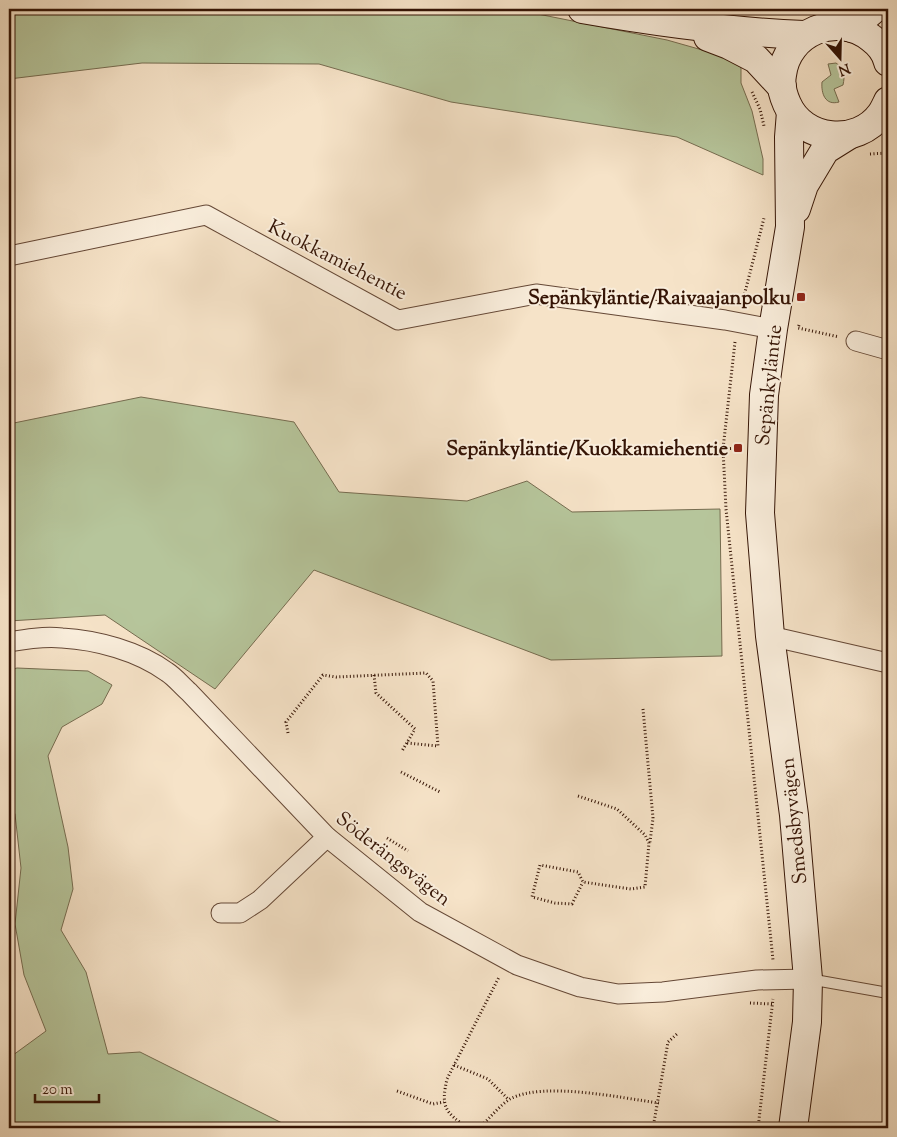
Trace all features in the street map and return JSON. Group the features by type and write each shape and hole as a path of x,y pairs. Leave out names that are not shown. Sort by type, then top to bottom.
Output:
{"main road":[{"path":"582,9 672,24 732,31 804,35 829,26 840,26 852,28 866,34 888,51"},
{"path":"852,28 874,9"},
{"path":"672,24 729,45 756,59 782,87"},
{"path":"804,35 793,47 785,62 781,76 783,93 791,112 803,125 816,132 832,136 868,130"},
{"name":"Sepänkyläntie","path":"760,513 764,395 790,227 804,185 825,150 868,130 881,114 888,100"},
{"name":"Sepänkyläntie","path":"790,227 789,137 791,112"},
{"name":"Smedsbyvägen","path":"760,513 770,636 794,815 808,979 807,1022 793,1128"}],"street":[{"name":"Kuokkamiehentie","path":"9,256 206,215 398,320 536,294 738,322 773,329"},
{"path":"856,341 888,350"},
{"path":"770,636 888,663"},
{"name":"Söderängsvägen","path":"9,642 62,638 104,645 125,651 166,671 189,692 326,837 420,912 517,965 580,987 618,994 663,992 774,979 808,979"},
{"path":"221,913 240,913 260,900 326,837"}],"lane":[{"path":"808,979 888,993"}],"path":[{"path":"756,59 748,82 760,109 765,128"},
{"path":"758,1128 774,979 729,538 723,449 738,322 766,213"},
{"path":"799,320 798,328 856,341"},
{"path":"723,449 738,448"},
{"path":"288,733 286,722 323,675 336,677 426,673 433,681 438,746 407,744"},
{"path":"374,675 376,693 415,729 402,751"},
{"path":"583,882 631,889 645,887 653,818 643,708"},
{"path":"401,772 440,792"},
{"path":"578,796 617,809 645,834 650,843"},
{"path":"387,838 408,851"},
{"path":"540,866 578,872 583,882 572,904 555,903 532,897 540,866"},
{"path":"468,1128 446,1109 443,1097 447,1079 499,977"},
{"path":"654,1128 668,1042 677,1034"},
{"path":"454,1065 488,1079 510,1100"},
{"path":"479,1128 510,1100 530,1092 560,1090 659,1103"},
{"path":"397,1091 433,1104 444,1102"}],"green space":[{"path":"9,9 513,9 667,40 741,61 741,83 752,111 763,159 763,175 677,137 451,102 319,64 142,63 9,79"},
{"path":"836,63 843,70 844,78 843,85 834,89 839,102 834,103 825,98 822,82 831,75 828,64"},
{"path":"141,397 294,422 339,492 467,501 527,481 572,512 720,509 722,656 551,660 314,570 215,689 105,615 9,621 9,424"},
{"path":"17,668 88,671 112,685 102,704 62,727 48,756 68,847 73,889 61,930 86,972 108,1054 140,1052 292,1128 9,1128 9,1058 46,1031 24,975 15,924 21,868 15,814 9,805 9,670"}],"place":[{"name":"Sepänkyläntie/Raivaajanpolku","path":"801,297"},
{"name":"Sepänkyläntie/Kuokkamiehentie","path":"738,448"}]}
